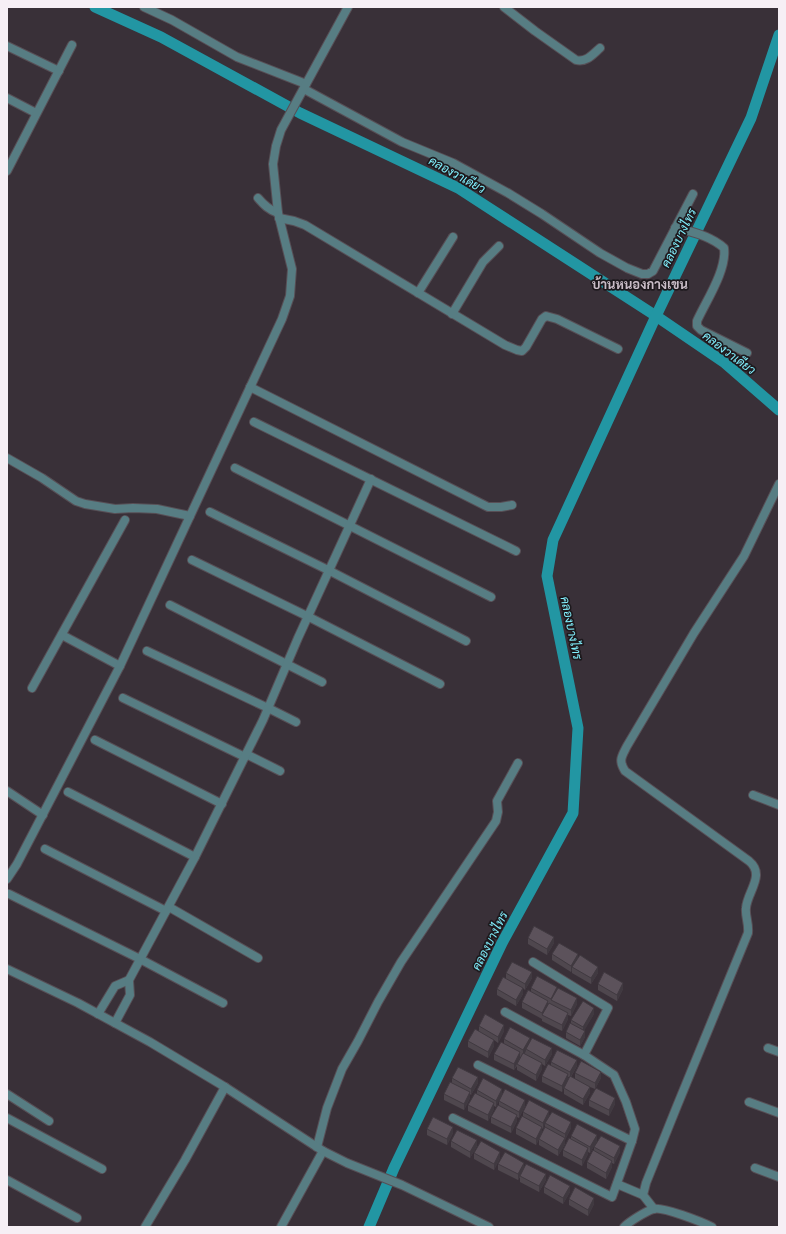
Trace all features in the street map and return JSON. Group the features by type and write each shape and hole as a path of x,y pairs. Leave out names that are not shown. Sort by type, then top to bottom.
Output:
{"street":[{"path":"144,7 172,20 237,57 305,86 402,142 453,163 542,214 600,253 627,268 642,274 648,274 653,271 693,194"},
{"path":"7,879 17,864 43,815 120,666 282,319 290,296 292,270 278,215 273,164 276,146 281,130 348,7"},
{"path":"504,7 576,60 581,62 600,48"},
{"path":"7,171 72,45"},
{"path":"7,46 59,71"},
{"path":"7,98 36,113"},
{"path":"258,198 267,208 278,215 305,225 452,314 517,350 522,350 526,347 542,318 546,316 558,319 618,349"},
{"path":"675,228 686,230 708,238 724,248 725,253 719,275 697,321 697,326 701,330 747,353"},
{"path":"418,293 453,237"},
{"path":"452,314 483,262 500,246"},
{"path":"250,387 488,507 512,505"},
{"path":"254,422 516,551"},
{"path":"7,458 42,478 76,501 85,504 114,509 157,509 190,516"},
{"path":"235,468 491,597"},
{"path":"98,1014 115,986 128,980 195,857 268,708 371,479"},
{"path":"643,1195 648,1177 748,933 749,926 746,910 756,881 756,874 754,865 749,861 625,771 622,766 621,759 627,746 694,633 744,556 779,484"},
{"path":"210,512 330,571 466,641"},
{"path":"32,688 125,520"},
{"path":"192,560 309,617 440,684"},
{"path":"170,605 322,682"},
{"path":"62,635 120,666"},
{"path":"147,651 296,722"},
{"path":"123,698 280,771"},
{"path":"95,740 222,804"},
{"path":"281,1227 320,1149 327,1108 342,1069 401,962 494,825 498,812 497,801 518,763"},
{"path":"7,792 43,815"},
{"path":"68,792 195,857"},
{"path":"753,795 779,805"},
{"path":"45,849 167,909 258,958"},
{"path":"9,894 140,959 222,1003"},
{"path":"533,962 608,1008 584,1055"},
{"path":"7,969 78,1003 150,1042 225,1087 320,1149 347,1163 402,1185 489,1227"},
{"path":"115,1023 130,995 128,980"},
{"path":"453,1118 612,1196 632,1141 634,1130 626,1102 614,1075 584,1055 504,1012"},
{"path":"768,1048 779,1052"},
{"path":"478,1065 632,1141"},
{"path":"146,1227 225,1087"},
{"path":"7,1094 49,1121"},
{"path":"749,1102 779,1113"},
{"path":"7,1118 102,1169"},
{"path":"755,1168 779,1177"},
{"path":"7,1180 77,1218"},
{"path":"617,1184 643,1195 654,1209"},
{"path":"624,1227 654,1209 695,1219 712,1227"}],"building":[{"path":"534,926 554,937 547,949 528,938"},
{"path":"559,943 578,954 571,966 552,954"},
{"path":"580,955 598,967 591,978 572,967"},
{"path":"512,962 532,972 525,984 506,973"},
{"path":"604,972 623,983 617,995 598,984"},
{"path":"537,976 557,987 551,999 531,988"},
{"path":"503,977 523,988 516,1000 497,989"},
{"path":"558,988 577,998 571,1010 551,1000"},
{"path":"528,990 548,1001 542,1013 522,1002"},
{"path":"583,1001 594,1008 583,1027 571,1020"},
{"path":"549,1003 568,1013 562,1025 542,1015"},
{"path":"485,1014 504,1025 498,1037 479,1026"},
{"path":"570,1023 585,1031 580,1040 566,1032"},
{"path":"510,1027 530,1038 523,1050 504,1039"},
{"path":"475,1029 494,1040 488,1052 468,1041"},
{"path":"532,1038 552,1048 545,1060 526,1049"},
{"path":"501,1042 520,1052 514,1064 494,1054"},
{"path":"557,1050 577,1060 570,1072 551,1062"},
{"path":"523,1053 542,1063 536,1075 517,1064"},
{"path":"581,1061 601,1072 595,1083 575,1073"},
{"path":"548,1064 568,1074 562,1086 542,1076"},
{"path":"458,1067 478,1077 471,1089 452,1078"},
{"path":"570,1076 590,1087 583,1099 564,1088"},
{"path":"483,1078 502,1089 496,1101 477,1090"},
{"path":"450,1082 470,1092 464,1104 444,1094"},
{"path":"596,1088 615,1098 609,1110 589,1100"},
{"path":"505,1089 525,1100 519,1112 499,1101"},
{"path":"475,1093 494,1103 488,1115 468,1105"},
{"path":"529,1100 549,1111 543,1123 523,1112"},
{"path":"498,1105 517,1115 511,1127 491,1117"},
{"path":"552,1112 571,1122 565,1134 545,1123"},
{"path":"522,1116 542,1127 536,1139 516,1128"},
{"path":"433,1117 453,1127 447,1139 427,1129"},
{"path":"577,1124 597,1135 590,1147 571,1136"},
{"path":"545,1127 565,1138 558,1150 539,1139"},
{"path":"457,1130 477,1140 470,1152 451,1141"},
{"path":"601,1136 620,1146 614,1158 594,1147"},
{"path":"569,1138 588,1148 582,1160 563,1150"},
{"path":"481,1141 500,1152 494,1164 474,1153"},
{"path":"593,1150 612,1161 606,1173 587,1162"},
{"path":"505,1152 524,1163 518,1174 498,1164"},
{"path":"526,1164 546,1174 539,1186 520,1176"},
{"path":"550,1175 570,1186 563,1198 544,1187"},
{"path":"575,1187 594,1198 588,1210 569,1199"}],"waterway":[{"name":"คลองวาเดียว","path":"95,7 161,37 300,113 458,188 656,316 725,363 779,410"},
{"name":"คลองบางไทร","path":"369,1227 394,1168 502,943 573,813 578,728 547,576 553,540 656,316 751,118 779,35"}],"district":[{"name":"บ้านหนองกางเขน","path":"640,284"}]}
